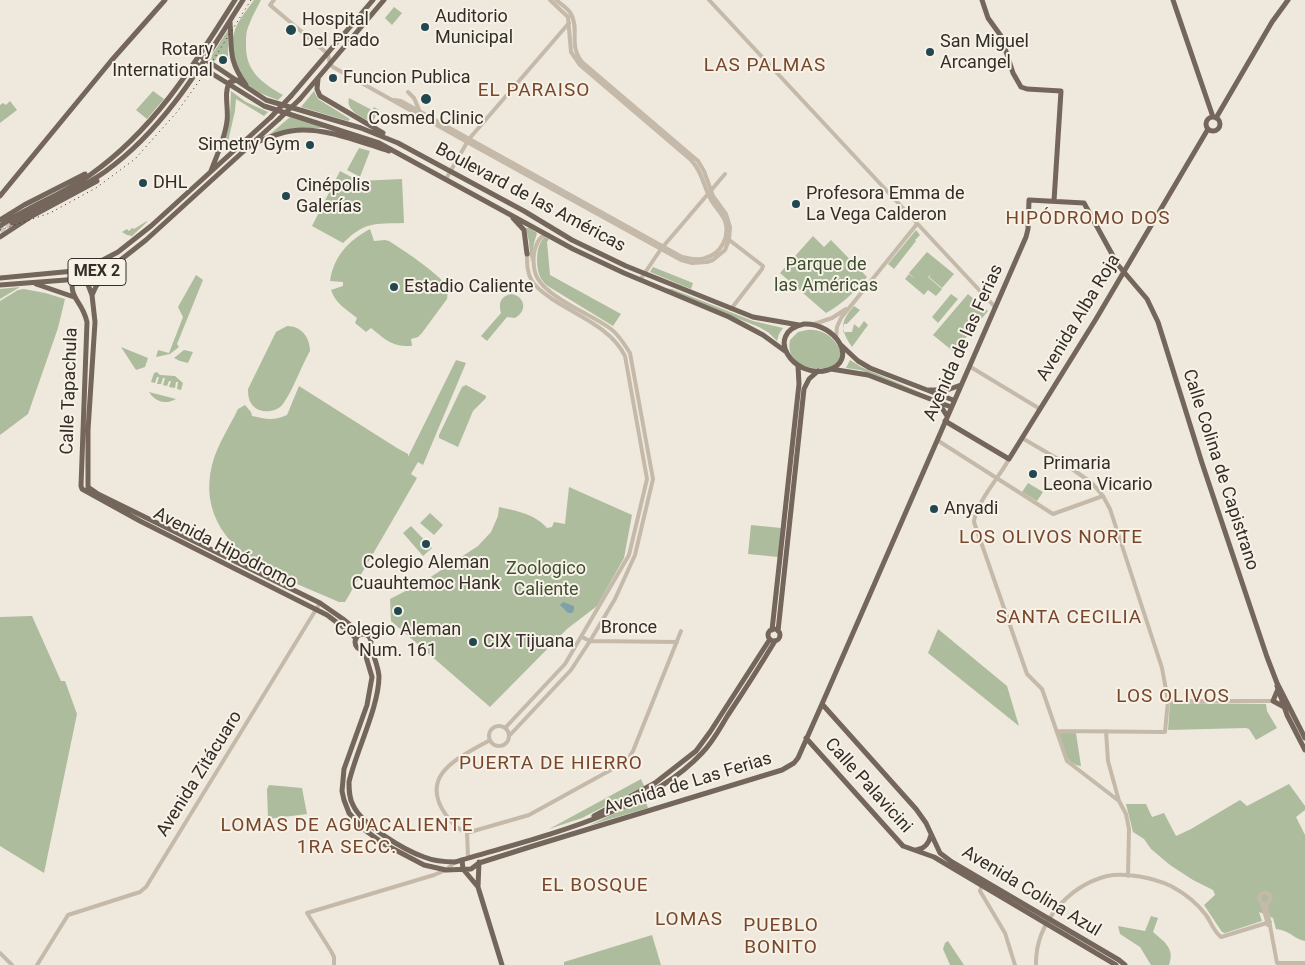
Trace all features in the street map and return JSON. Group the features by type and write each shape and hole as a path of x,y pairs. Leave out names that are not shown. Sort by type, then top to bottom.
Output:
{"main road":[{"path":"0,196 111,61 165,0"},
{"path":"202,58 235,0"},
{"path":"12,223 68,194 106,171 128,153 153,128 178,98 198,64 243,0"},
{"name":"MEX 2","path":"0,278 74,272 101,261 125,247 271,117 292,96 373,0"},
{"name":"MEX 2","path":"0,285 72,280 86,277 118,262 146,240 279,120 300,99 384,0"},
{"path":"982,0 988,18 1001,36 1013,73 1021,87 1061,91 1054,201"},
{"path":"1172,0 1214,117 1220,121 1220,128 1214,132 1208,129 1206,122 1214,117 1272,22 1288,0"},
{"path":"230,21 230,51 233,64 249,89"},
{"name":"Boulevard de las Américas","path":"202,58 268,101 352,126 398,143 524,211 572,240 644,273 767,321 799,325"},
{"path":"0,226 82,180 106,163 134,138 198,64"},
{"name":"Boulevard de las Américas","path":"198,64 264,106 347,135 379,143 572,249 743,324 764,335 785,351"},
{"path":"318,78 317,89 320,96 398,143"},
{"path":"211,172 222,142 227,120 226,89 228,84 237,80"},
{"path":"250,145 294,130 321,131 347,135 354,117"},
{"name":"Avenida Alba Roja","path":"1009,459 1088,333 1208,129"},
{"path":"0,220 24,205 106,163"},
{"path":"0,237 32,216 97,181 106,171"},
{"name":"Avenida de las Ferias","path":"913,494 1028,233 1029,200 1054,201"},
{"name":"Calle Colina de Capistrano","path":"1054,201 1086,203 1123,272 1147,299 1158,322 1266,657 1305,750"},
{"path":"509,214 524,230 527,254"},
{"path":"92,295 96,284 118,262"},
{"name":"Calle Tapachula","path":"82,269 92,295 95,332 88,430 88,487"},
{"name":"Calle Tapachula","path":"74,272 72,280 74,297 82,306 87,322 81,486"},
{"path":"33,283 74,297"},
{"path":"951,407 860,373 831,369 808,370 798,366 785,351 786,336 799,325 814,324 826,329 852,356 864,364 923,390 953,400"},
{"path":"831,369 838,364 842,356 841,345"},
{"path":"463,870 446,870 418,863 384,844 349,813 342,791 344,769 367,705 372,677 364,650 357,647 356,639 360,634 365,634 370,638 370,646 376,661 379,677 373,707 349,782 352,805 371,826 411,851 426,858 455,862 585,822 648,794 700,755 716,735 773,640 780,636 775,630 799,384 798,366"},
{"path":"773,640 768,635 775,630 804,389 809,379 818,371"},
{"path":"923,390 947,390 961,385"},
{"path":"930,399 942,408 946,418 1009,459"},
{"name":"Avenida Hipódromo","path":"81,486 88,494 316,609 340,624 356,639"},
{"name":"Avenida Hipódromo","path":"88,487 98,494 320,603 360,634"},
{"name":"Avenida de Las Ferias","path":"463,870 479,863 782,770 794,763 822,704 913,494"},
{"path":"364,650 370,646"},
{"path":"1278,686 1273,701 1287,707"},
{"name":"Avenida Colina Azul","path":"822,704 916,809 926,822 940,852 983,883"},
{"name":"Calle Colina de Capistrano","path":"1287,707 1305,738"},
{"name":"Calle Palavicini","path":"806,738 904,846 912,850"},
{"path":"912,850 921,849 926,846 932,834"},
{"name":"Avenida Colina Azul","path":"912,850 934,857 983,883 1119,960 1124,965"},
{"path":"477,856 479,863 478,887 502,965"},
{"path":"462,860 463,870 478,887"},
{"name":"Avenida Colina Azul","path":"1048,921 1116,965"}],"street":[{"path":"274,0 270,5 328,54 330,64 399,104 681,260 692,263 707,262 720,255 725,250 729,220 709,192 694,163 576,62 571,52 569,23 565,13 550,0"},
{"path":"556,0 568,10 572,17 575,50 580,58 698,161 704,171 709,192"},
{"path":"709,0 995,308"},
{"path":"446,180 468,141 569,23"},
{"path":"408,92 414,98 420,112"},
{"path":"393,100 400,101 468,141"},
{"path":"640,280 662,248 725,174"},
{"path":"836,338 837,327 850,307 917,224"},
{"path":"505,728 565,664 582,637 629,554 646,486 645,461 625,356 621,347 609,334 542,285 533,268 534,255 538,241 546,234"},
{"path":"728,238 763,266 730,308"},
{"path":"509,736 505,728 499,726 492,728 489,734 490,740 495,746 502,746 507,742 509,736 571,670 614,599 635,555 653,479 630,353 612,330 564,307 536,287 530,276 527,254 534,255"},
{"path":"814,324 832,318 850,307"},
{"path":"625,356 630,353"},
{"path":"969,366 1040,409"},
{"path":"1022,438 1065,464 1092,484 1103,496 1115,522 1162,668 1168,701 1166,732 1057,731 1066,758 1070,764 1120,801"},
{"path":"937,440 1053,514 1103,496"},
{"name":"Avenida Alba Roja","path":"1009,459 975,515 974,522 1027,674 1042,689 1057,731"},
{"name":"Avenida Zitácuaro","path":"37,965 68,915 140,892 146,887 320,603"},
{"path":"490,740 449,764 438,778 437,795 440,805 456,826 466,832 529,815 627,761 633,751 681,631"},
{"name":"Bronce","path":"582,637 590,641 677,642"},
{"path":"1168,701 1273,701"},
{"path":"1106,731 1108,760 1120,801 1126,814 1128,829 1128,876"},
{"path":"466,832 468,857"},
{"path":"334,965 331,951 306,913 446,870 455,862"},
{"path":"1036,965 1037,949 1048,921 1060,905 1078,889 1108,876 1149,879 1169,886 1199,906 1221,937 1268,923"},
{"path":"983,883 980,891 1005,933 1015,965"},
{"path":"1264,903 1277,963 1305,964"},
{"path":"0,953 12,965"}],"green space":[{"path":"254,0 261,0 248,27 246,53 248,62 262,81 283,95 278,100 260,93 245,81 237,69 233,54 232,47 235,29"},
{"path":"394,7 402,13 392,25 385,18"},
{"path":"228,30 228,59 223,58 219,54 214,62 211,60 212,55"},
{"path":"153,91 164,99 147,119 136,110"},
{"path":"231,91 246,102 268,112 264,116 236,99 227,146 223,149 230,115"},
{"path":"314,91 318,99 350,119 348,121 301,107"},
{"path":"349,98 372,110 374,107 379,110 372,123 352,110 348,103"},
{"path":"10,101 17,110 0,123 0,105 3,103 6,105"},
{"path":"290,117 328,128 294,128 269,135"},
{"path":"359,148 370,151 360,177 347,170"},
{"path":"340,171 359,181 402,179 404,223 385,223 364,227 343,243 312,226"},
{"path":"147,221 132,236 122,232 127,229 129,231 132,228 134,229"},
{"path":"526,228 537,233 531,263 529,242"},
{"name":"Estadio Caliente","path":"370,229 374,241 389,241 434,273 446,287 447,299 422,333 418,337 411,339 412,346 394,344 371,328 366,332 355,323 357,318 338,302 331,290 343,286 343,282 330,281 335,264 343,250"},
{"path":"916,230 920,235 894,269 888,264"},
{"name":"Parque de las Américas","path":"813,236 824,247 831,240 867,277 838,306 826,313 780,273"},
{"path":"545,237 549,239 547,242 550,275 621,314 613,326 543,281 538,270 537,257 539,245"},
{"path":"927,252 954,274 942,288 929,277 931,274 928,277 942,289 936,296 928,290 924,295 905,279 909,274 915,279 909,273"},
{"path":"653,267 693,283 691,289 650,272"},
{"path":"196,275 203,280 177,344 179,347 170,354 156,357 158,350 169,353 183,317 178,307"},
{"path":"20,287 0,299 0,289"},
{"path":"661,288 672,289 753,321 783,328 777,341 759,327"},
{"path":"24,289 65,299 58,328 28,414 0,435 0,301 18,290"},
{"path":"511,294 516,295 522,301 522,312 515,318 507,317 487,341 481,336 501,313 500,303 503,298"},
{"path":"951,294 958,299 938,323 932,317"},
{"path":"968,294 988,311 954,352 933,335"},
{"path":"854,306 860,310 847,324 844,324 843,328 844,321 846,317"},
{"path":"864,321 868,325 852,347 844,332 852,332 854,324 859,328"},
{"path":"287,326 292,326 304,333 310,346 310,351 283,404 274,410 257,409 251,403 248,389 276,332"},
{"path":"807,330 822,332 835,342 840,353 838,362 830,367 819,368 807,367 797,362 790,353 790,340 798,332"},
{"path":"121,347 148,358 145,367 136,370"},
{"path":"184,350 193,352 188,363 174,358"},
{"path":"456,360 466,363 423,465 418,462 411,474 417,478 345,602 339,602 269,572 270,569 255,561 230,540 214,514 210,499 209,482 217,450 238,409 245,405 252,416 269,419 282,417 287,415 299,386 408,454 408,457"},
{"path":"850,360 861,367 919,392 860,370 846,368"},
{"path":"157,372 160,375 175,376 183,383 181,390 177,389 178,382 176,382 175,388 169,387 171,381 169,381 167,386 163,385 165,378 163,378 161,384 157,384 159,377 157,377 155,383 151,382 154,373"},
{"path":"466,385 486,396 486,398 473,411 458,447 439,438 439,435 462,387"},
{"path":"149,392 176,399 161,402"},
{"path":"1028,483 1043,492 1037,501 1022,492"},
{"name":"Zoologico Caliente","path":"569,487 632,515 624,558 597,606 567,629 490,707 391,621 390,599 423,582 478,546 491,532 498,516 499,507 531,516 547,528 552,527 554,522 565,524"},
{"path":"430,513 443,525 434,535 420,523"},
{"path":"751,525 781,528 778,557 748,554"},
{"path":"411,526 432,548 423,556 403,533"},
{"path":"32,616 61,681 65,681 77,714 44,873 0,846 0,617"},
{"path":"938,629 1007,686 1019,726 928,653"},
{"path":"1170,703 1266,704 1267,711 1277,728 1256,740 1249,729 1246,728 1168,730"},
{"path":"1058,733 1076,733 1081,766 1075,765 1068,758"},
{"path":"641,779 644,786 582,818 549,829"},
{"path":"1289,784 1305,806 1305,810 1296,817 1305,835 1305,941 1286,931 1276,929 1273,918 1259,912 1262,921 1225,933 1222,932 1204,905 1215,895 1213,890 1170,865 1151,849 1144,839 1133,832 1126,804 1146,804 1152,817 1164,813 1176,836 1240,800 1247,806"},
{"path":"269,785 302,788 307,814 268,819 267,789"},
{"path":"645,799 648,808 590,825"},
{"path":"1151,916 1158,918 1153,932 1170,950 1171,959 1169,965 1151,965 1140,947 1120,934 1118,926 1145,931"},
{"path":"652,935 661,965 564,965 564,962"},
{"path":"948,941 964,965 950,965 943,949"}],"water":[{"path":"563,602 574,606 572,613 568,613 560,605"}],"tunnel":[{"path":"0,231 12,223"}],"railway":[{"path":"0,230 50,213 96,188 135,159 177,112 207,70 251,0"}],"place":[{"name":"Auditorio Municipal","path":"425,27"},
{"name":"Hospital Del Prado","path":"291,30"},
{"name":"San Miguel Arcangel","path":"930,52"},
{"name":"Rotary International","path":"223,60"},
{"name":"Funcion Publica","path":"333,78"},
{"name":"Cosmed Clinic","path":"426,99"},
{"name":"Simetry Gym","path":"310,145"},
{"name":"DHL","path":"143,183"},
{"name":"Cinépolis Galerías","path":"286,196"},
{"name":"Profesora Emma de La Vega Calderon","path":"796,204"},
{"name":"Estadio Caliente","path":"394,287"},
{"name":"Primaria Leona Vicario","path":"1033,474"},
{"name":"Anyadi","path":"934,509"},
{"name":"Colegio Aleman Cuauhtemoc Hank","path":"426,544"},
{"name":"Colegio Aleman Num. 161","path":"398,611"},
{"name":"CIX Tijuana","path":"473,642"}],"district":[{"name":"LAS PALMAS","path":"765,66"},
{"name":"EL PARAISO","path":"534,91"},
{"name":"HIPÓDROMO DOS","path":"1088,219"},
{"name":"LOS OLIVOS NORTE","path":"1051,538"},
{"name":"SANTA CECILIA","path":"1069,618"},
{"name":"LOS OLIVOS","path":"1173,697"},
{"name":"PUERTA DE HIERRO","path":"551,764"},
{"name":"LOMAS DE AGUACALIENTE 1RA SECC.","path":"347,837"},
{"name":"EL BOSQUE","path":"595,886"},
{"name":"LOMAS","path":"689,920"},
{"name":"PUEBLO BONITO","path":"781,937"}]}
